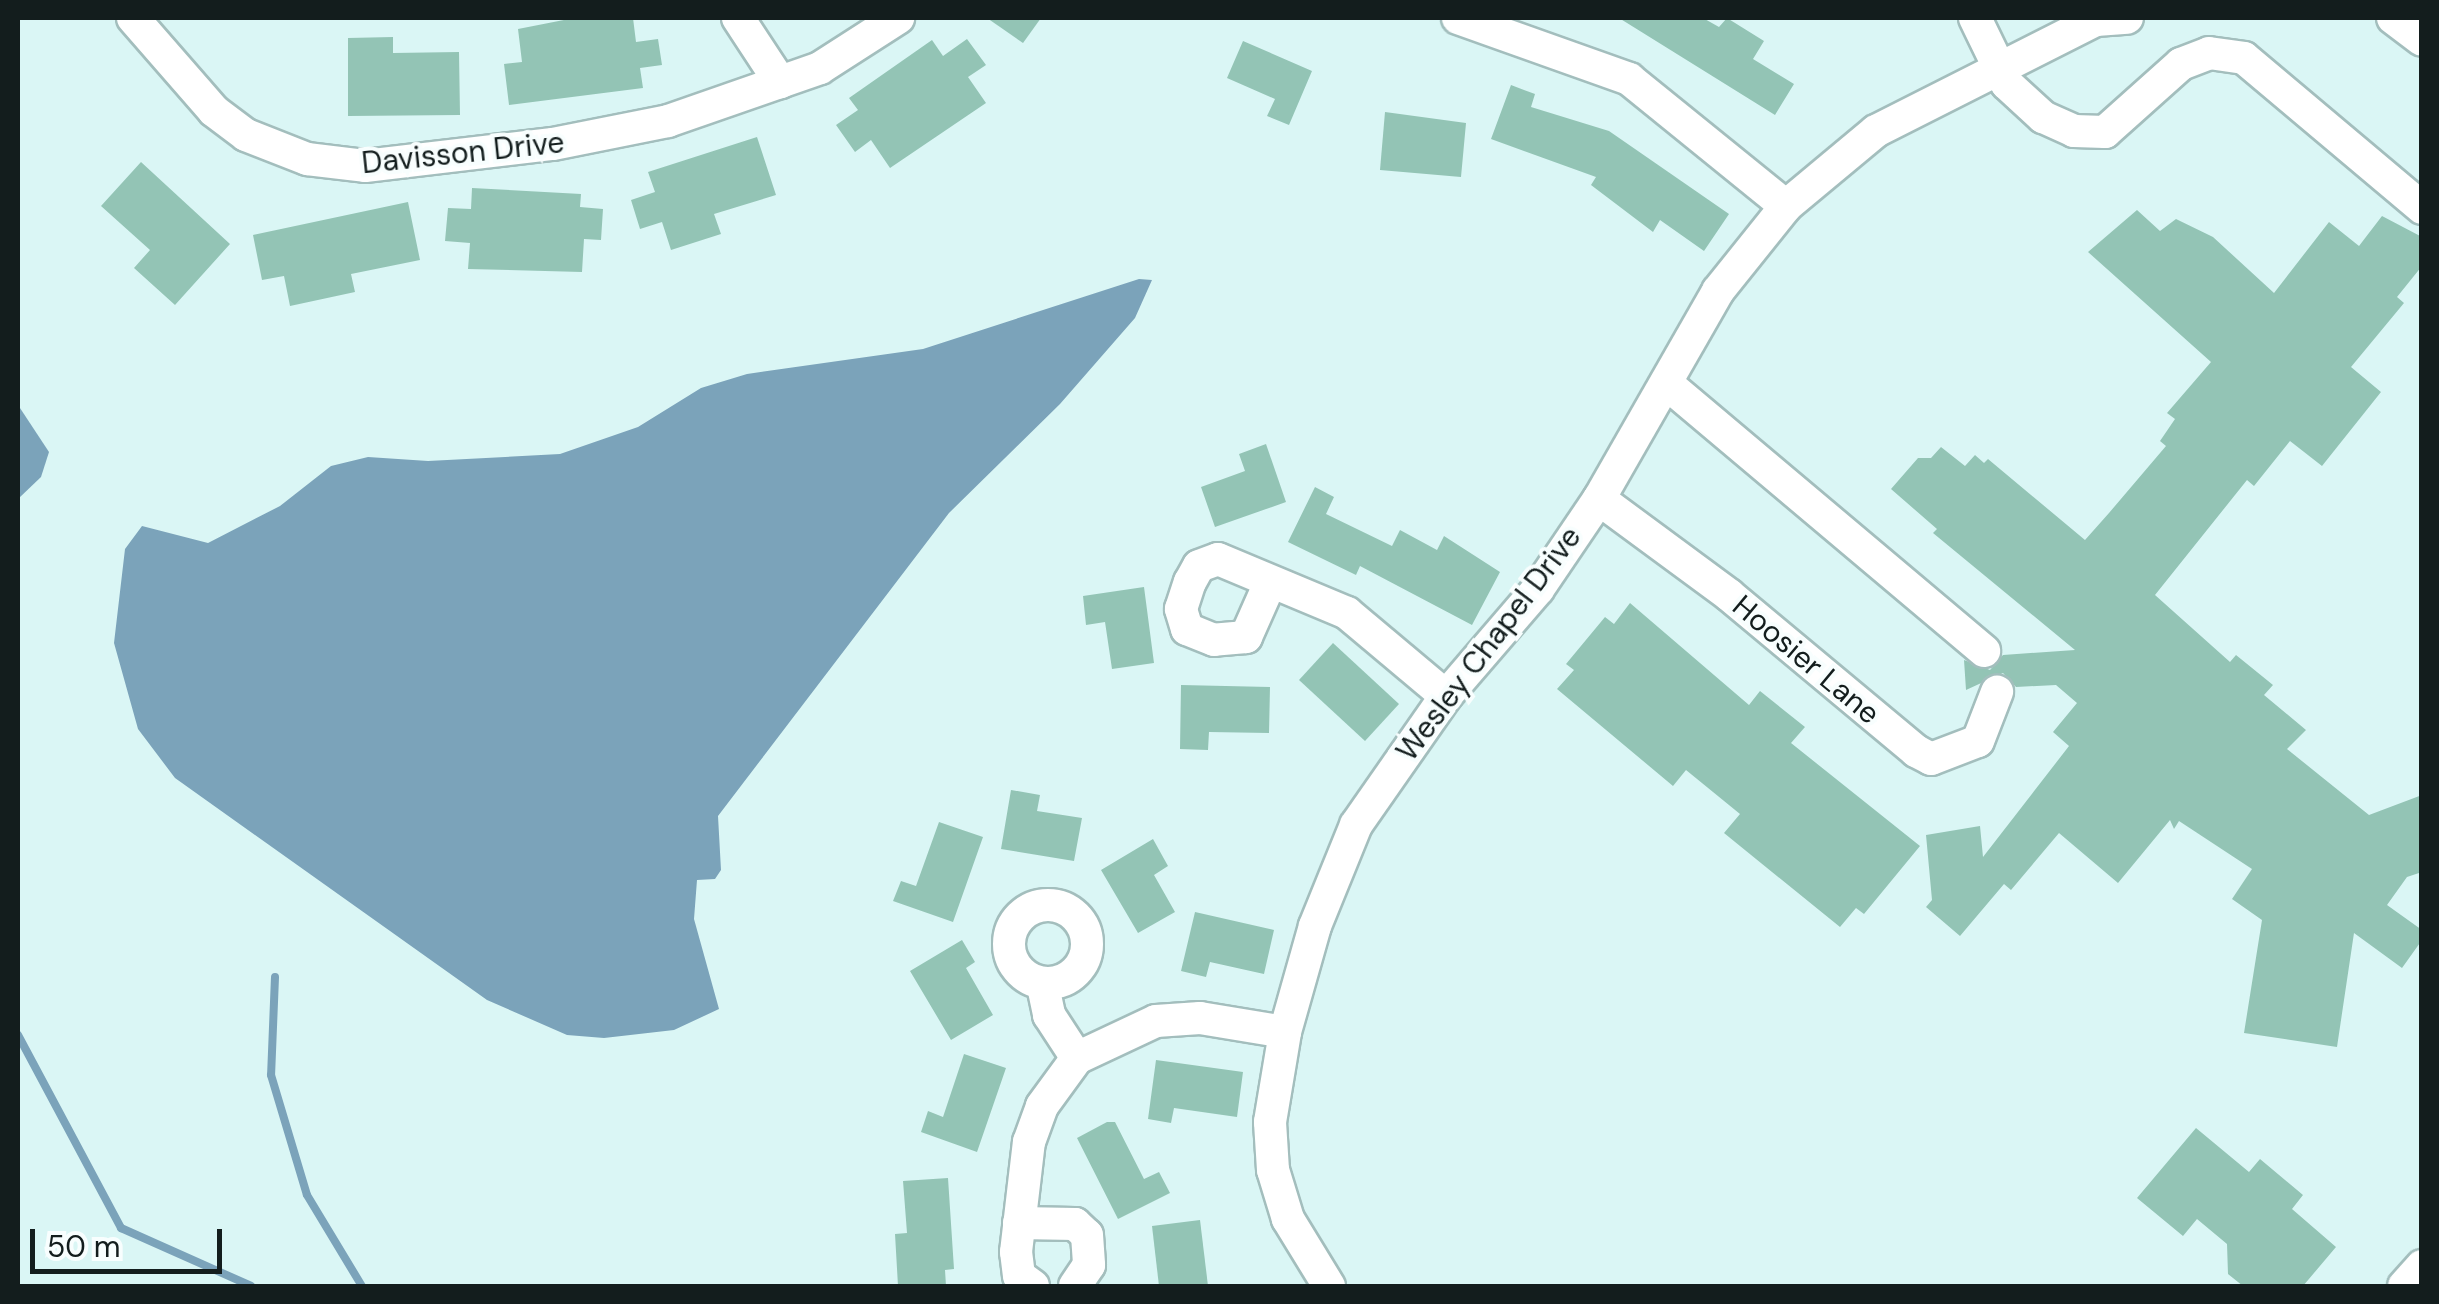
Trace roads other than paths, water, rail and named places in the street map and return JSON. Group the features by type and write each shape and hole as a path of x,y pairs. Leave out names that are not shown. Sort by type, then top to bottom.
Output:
{"street":[{"name":"Davisson Drive","path":"133,18 214,111 246,135 337,166 619,134 780,82 844,56 898,18"},
{"path":"738,18 780,82"},
{"path":"1458,18 1629,78 1786,206"},
{"path":"1975,18 1994,67 2042,117 2074,131 2104,132 2181,64 2209,53 2244,58 2422,208"},
{"name":"Wesley Chapel Drive","path":"1329,1286 1288,1219 1273,1170 1270,1122 1286,1032 1314,926 1356,826 1446,696 1510,626 1598,499 1718,292 1786,206 1876,131 1994,67 2107,18"},
{"path":"2393,18 2422,40"},
{"path":"1666,383 1984,651"},
{"name":"Hoosier Lane","path":"1598,499 1729,595 1916,752 1931,759 1978,741 1997,692"},
{"path":"1269,585 1347,613 1446,696"},
{"path":"1043,986 1049,1015 1077,1058"},
{"path":"1033,1286 1019,1276 1019,1223 1029,1142 1042,1106 1077,1058 1156,1021 1200,1018 1286,1032"},
{"path":"1019,1223 1075,1224 1087,1235 1089,1266 1076,1286"},
{"path":"2404,1286 2422,1266"}],"water":[{"path":"1139,279 1152,280 1135,318 1060,404 949,513 718,816 721,870 715,879 697,880 694,919 719,1009 674,1030 604,1038 567,1035 487,1000 175,778 138,729 114,643 125,549 142,526 208,543 280,506 331,466 368,457 428,461 560,454 638,427 701,388 747,374 923,349"},
{"path":"18,405 49,452 41,477 18,499"}],"waterway":[{"path":"275,977 271,1075 307,1195 362,1286"},
{"path":"18,1035 121,1228 251,1286"}]}
